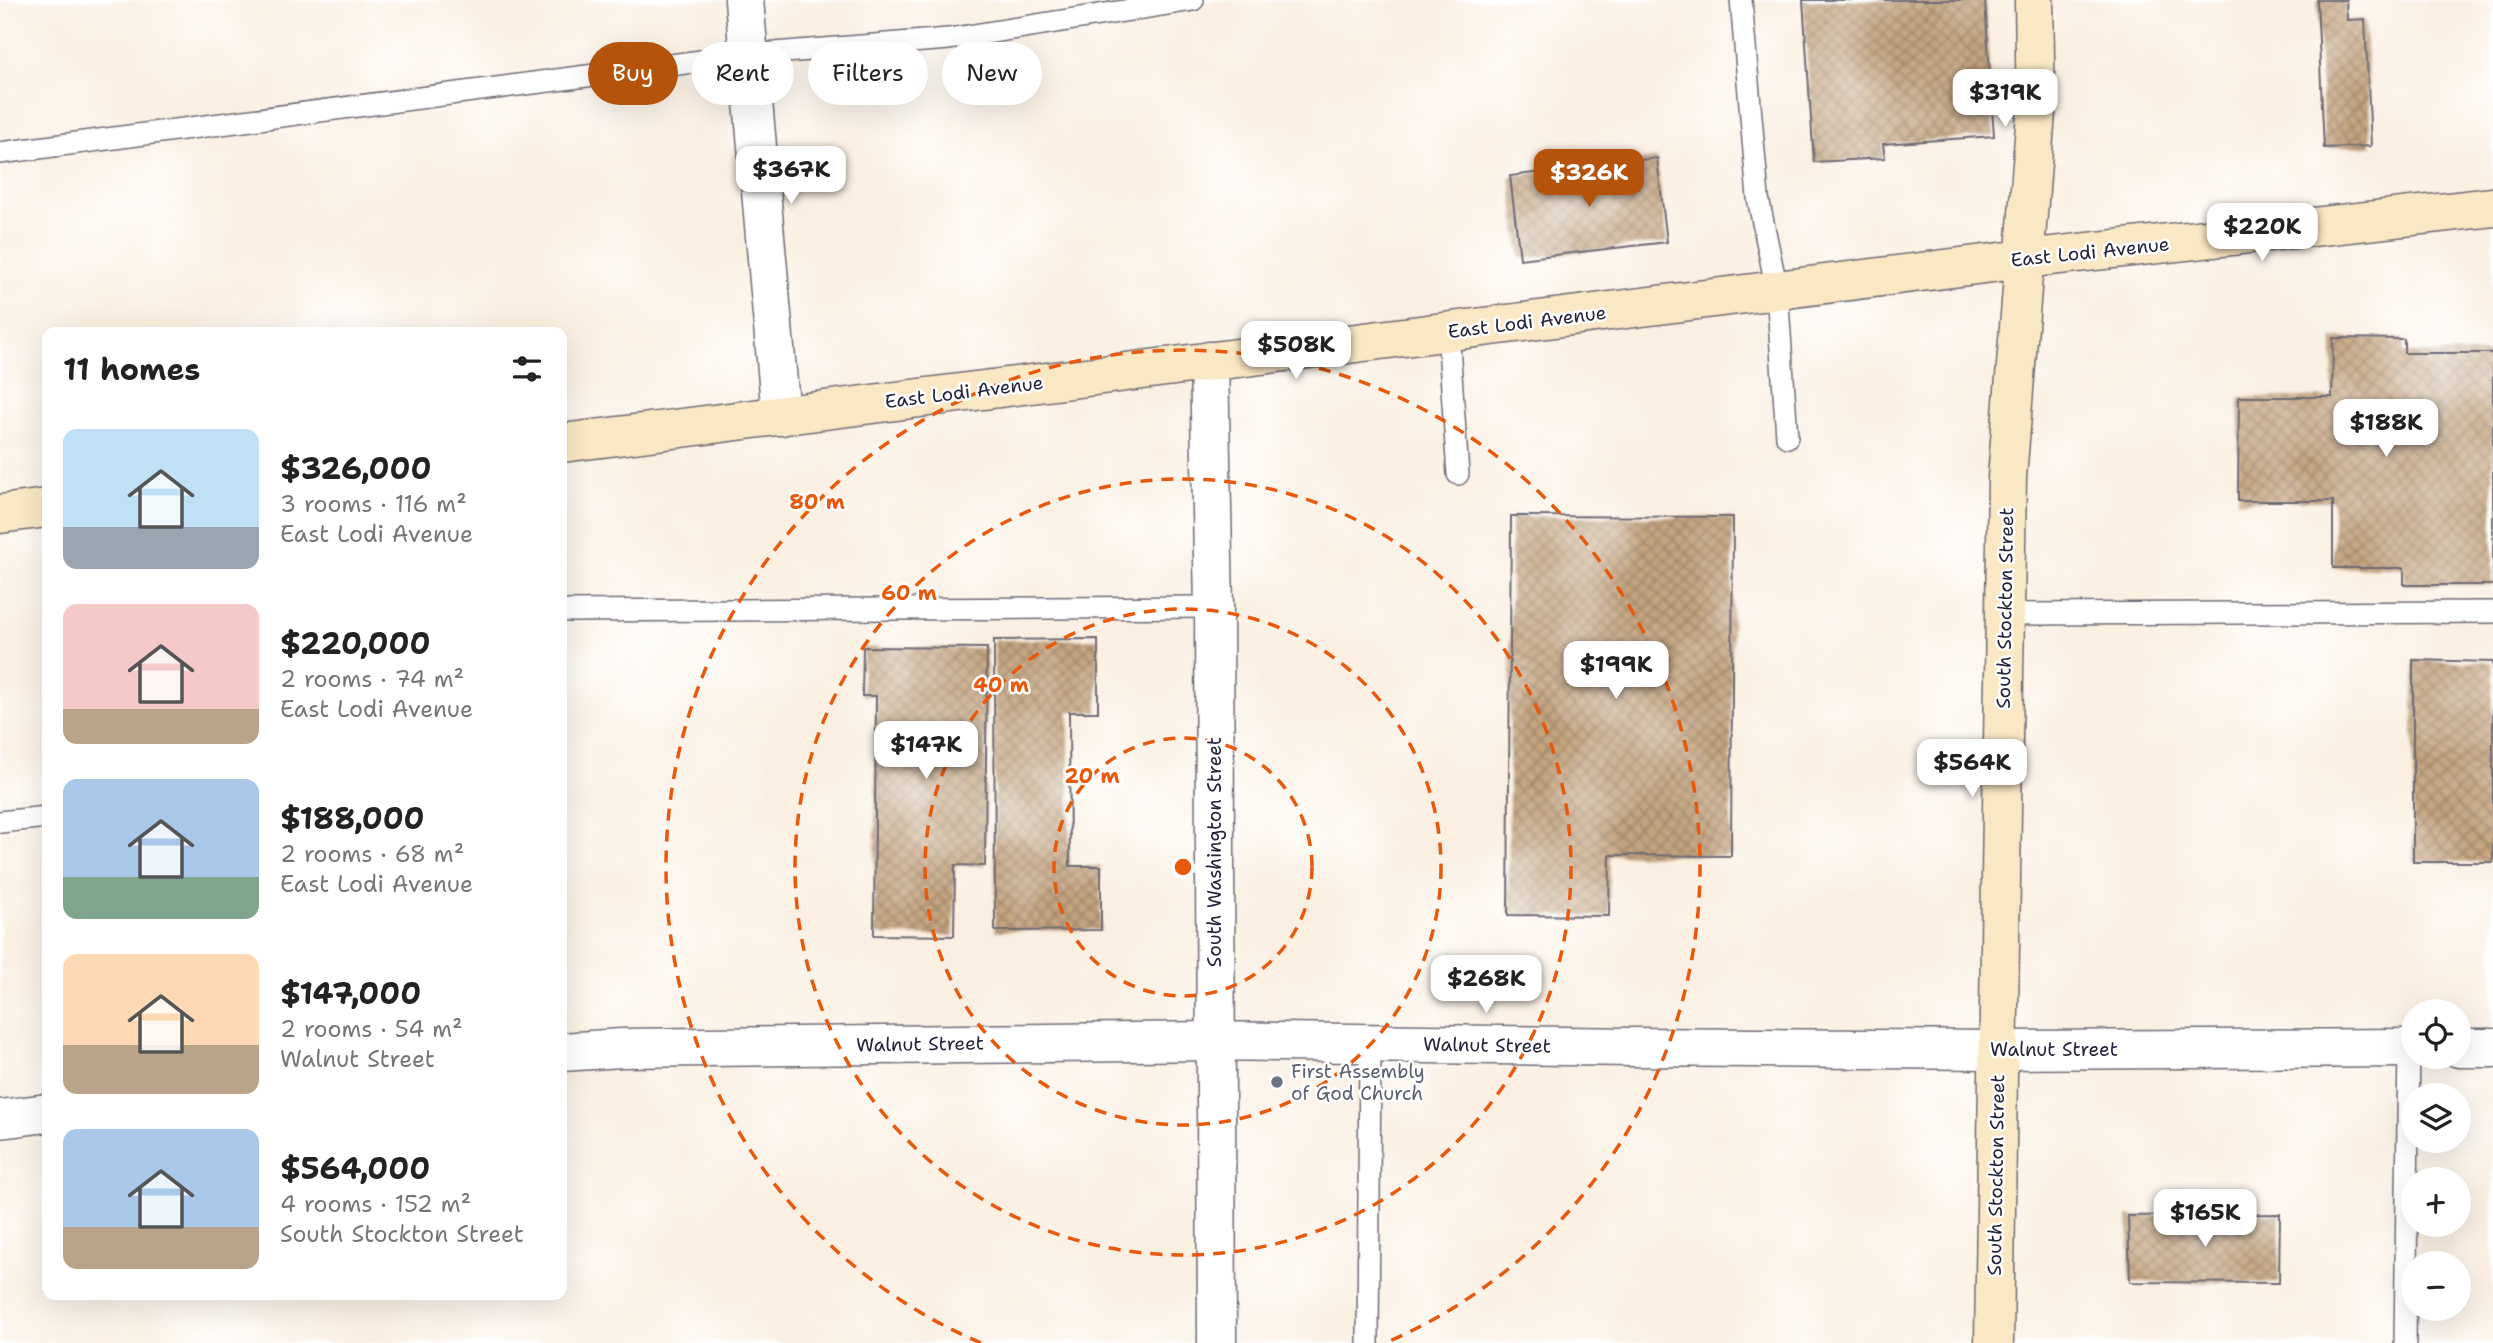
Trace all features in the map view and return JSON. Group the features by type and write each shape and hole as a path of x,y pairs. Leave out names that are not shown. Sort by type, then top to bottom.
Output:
{"main road":[{"name":"South Stockton Street","path":"1994,1343 2007,478 2036,113 2034,0"},
{"name":"East Lodi Avenue","path":"567,442 2024,259 2493,207"},
{"path":"0,514 42,509"}],"street":[{"path":"744,0 746,42"},
{"path":"752,105 781,415"},
{"name":"South Washington Street","path":"1209,362 1214,607 1217,1343"},
{"name":"Walnut Street","path":"567,1052 621,1048 1214,1041 1998,1050 2401,1048"},
{"path":"2471,1048 2493,1048"},
{"path":"0,1119 42,1114"}],"lane":[{"path":"794,51 949,39 1193,0"},
{"path":"1741,0 1758,198 1777,290 1787,437"},
{"path":"0,153 692,62"},
{"path":"1448,332 1458,474"},
{"path":"567,611 1214,607"},
{"path":"2004,614 2493,612"},
{"path":"0,822 42,818"},
{"path":"1368,1343 1370,1043"},
{"path":"2405,1343 2411,1069"}],"building":[{"path":"1803,0 1985,0 1994,136 1883,144 1885,158 1814,162"},
{"path":"2317,0 2346,0 2347,20 2365,19 2371,146 2324,148"},
{"path":"1657,158 1667,242 1520,259 1510,176"},
{"path":"2333,338 2404,339 2404,353 2493,353 2493,585 2404,585 2404,568 2333,568 2333,501 2238,501 2239,397 2332,397"},
{"path":"1511,516 1733,517 1731,856 1610,855 1609,916 1508,915"},
{"path":"1098,639 1098,712 1069,712 1070,866 1101,866 1101,930 995,931 994,640"},
{"path":"863,647 987,648 985,866 955,865 954,936 874,935 876,696 862,696"},
{"path":"2413,660 2493,662 2493,862 2413,862"},
{"path":"2280,1214 2279,1283 2130,1282 2128,1216"}],"place":[{"name":"First Assembly of God Church","path":"1277,1082"}]}
